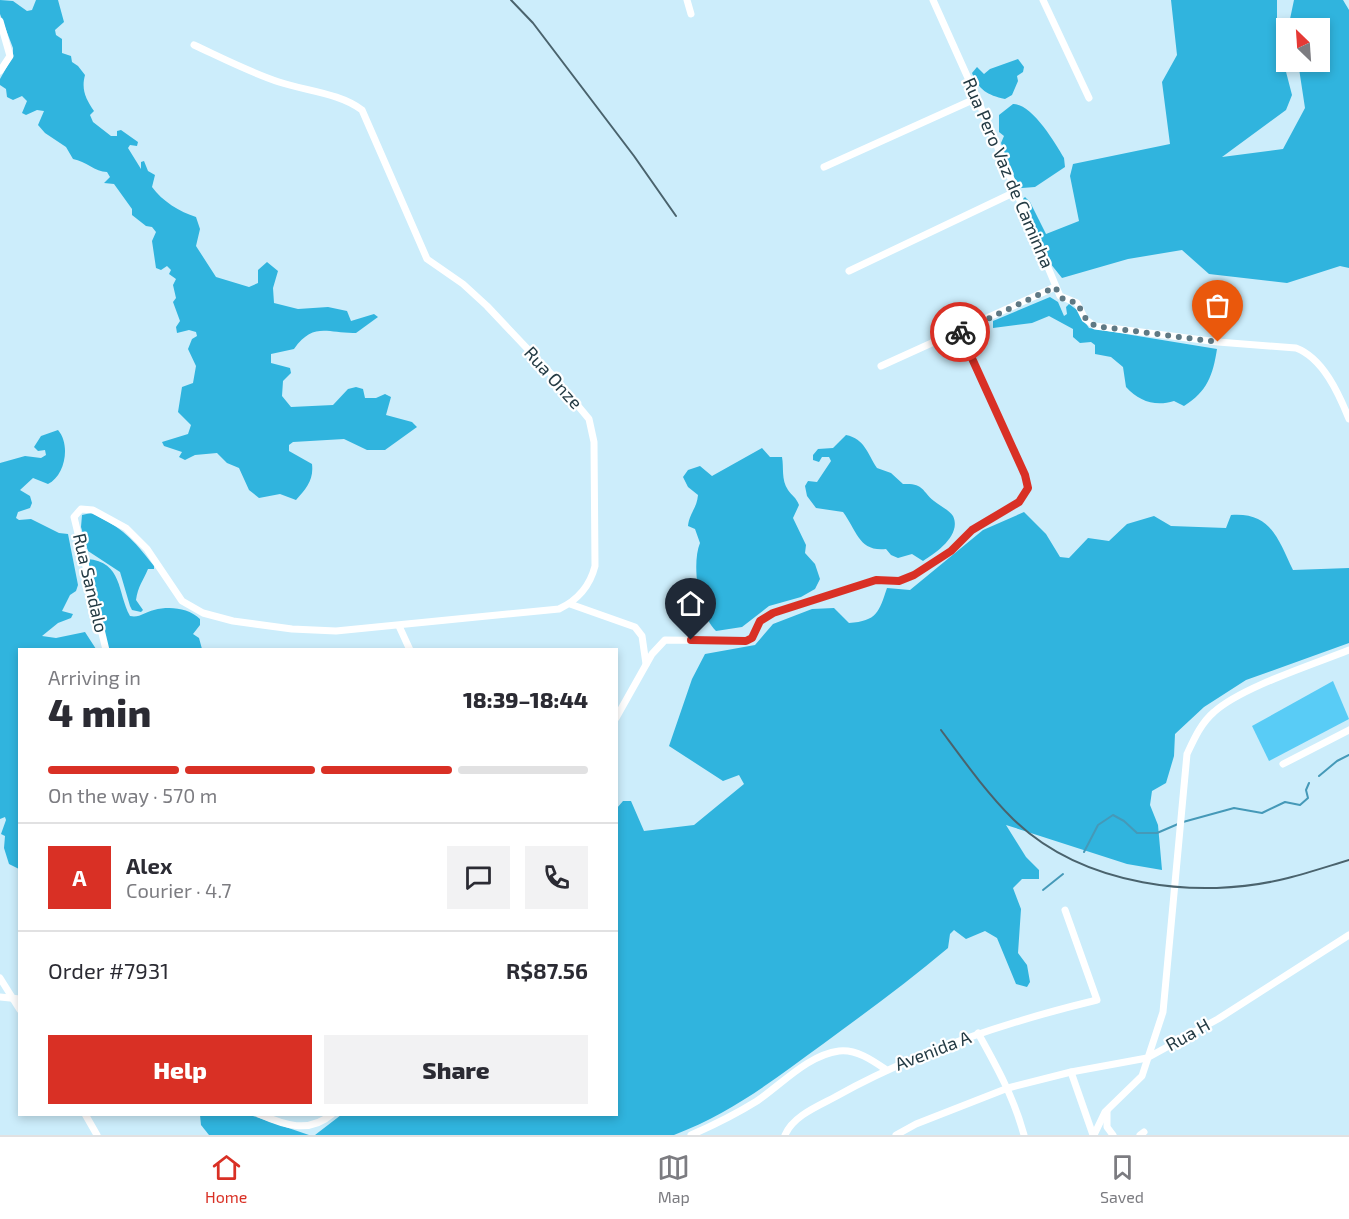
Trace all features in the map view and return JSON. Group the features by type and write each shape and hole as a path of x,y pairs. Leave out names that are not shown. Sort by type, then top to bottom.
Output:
{"street":[{"path":"691,14 687,2 698,0"},
{"name":"Rua Pero Vaz de Caminha","path":"933,0 977,98 1055,287 1063,299 1077,303 1086,319 1095,326 1227,343 1296,348 1308,353 1336,392 1349,419"},
{"path":"1043,0 1089,98"},
{"path":"0,21 10,56 0,71"},
{"name":"Rua Onze","path":"194,45 248,71 338,98 362,110 427,259 464,284 488,306 589,419 594,442 595,566 592,579 570,604"},
{"path":"824,167 977,98"},
{"path":"849,271 1015,192"},
{"path":"881,366 1055,287"},
{"path":"618,714 646,664 665,640 746,641 752,638 760,621 773,613 876,580 904,580 945,555 972,530 1024,497 1028,488 1025,475 960,331"},
{"name":"Rua Sandalo","path":"106,648 74,517 76,512 86,508 126,528 147,549 182,601 203,613 232,621 292,629 336,631 399,626"},
{"path":"409,648 399,626 549,611 570,604 635,627 642,636 646,664"},
{"path":"1094,1135 1108,1109 1137,1084 1163,1012 1187,754 1197,733 1213,713 1231,699 1349,650"},
{"path":"1283,764 1349,730"},
{"name":"Avenida A","path":"785,1135 793,1123 807,1113 885,1070 978,1033 1097,1000 1065,910"},
{"name":"Rua H","path":"896,1135 916,1124 1008,1088 1071,1072 1148,1058 1218,1019 1349,936"},
{"path":"0,978 16,999"},
{"path":"0,997 16,999"},
{"path":"978,1033 1008,1088 1024,1135"},
{"path":"692,1135 747,1106 826,1054 841,1051 855,1053 885,1070"},
{"path":"1071,1072 1094,1135"},
{"path":"1108,1109 1107,1127 1113,1135"},
{"path":"86,1116 97,1135"},
{"path":"266,1116 305,1128 320,1123 329,1116"}],"shaded area":[{"path":"0,0 13,1 27,11 32,10 36,0 58,0 64,22 55,30 56,35 62,39 62,53 71,56 72,62 85,75 84,90 94,111 90,115 93,122 111,136 117,136 117,131 121,130 138,142 137,146 130,145 128,148 141,169 141,162 144,161 148,171 155,175 152,187 172,205 196,217 200,229 196,246 216,277 249,287 258,283 258,270 267,262 278,271 273,288 274,303 298,309 328,307 347,311 351,321 374,314 378,317 356,333 315,332 301,340 294,349 271,354 271,363 290,368 291,373 283,381 282,396 291,407 333,405 348,389 356,387 363,389 365,398 376,398 385,394 391,397 386,415 412,422 417,427 385,450 367,450 344,439 293,442 289,445 289,451 312,464 312,475 308,484 296,500 280,494 259,498 249,490 239,468 227,463 217,453 195,455 185,460 179,457 182,452 164,446 162,442 188,434 191,425 178,412 182,387 193,383 196,366 188,349 192,339 197,336 196,332 189,330 177,333 176,327 180,321 173,302 176,298 173,285 176,279 169,274 171,270 167,266 161,270 156,268 152,241 156,232 152,227 146,226 132,215 132,209 114,184 104,183 110,177 107,172 73,159 66,147 45,133 38,125 44,111 37,110 26,115 22,113 27,101 22,96 13,100 7,97 6,89 0,85 0,79 13,56 13,48 0,14"},
{"path":"1171,0 1277,0 1276,72 1286,72 1292,95 1286,110 1222,157 1283,149 1305,108 1300,72 1330,72 1330,18 1290,18 1294,0 1343,0 1349,10 1349,268 1340,266 1287,283 1209,274 1182,250 1128,259 1062,278 1050,263 1022,200 1025,197 1030,202 1046,234 1079,221 1070,176 1073,164 1170,144 1162,82 1177,55"},
{"path":"1018,59 1024,67 1023,72 1017,76 1018,81 1012,95 1005,99 984,91 972,73 977,67 984,74 990,69"},
{"path":"1013,104 1020,105 1035,116 1064,158 1065,167 1035,187 1022,188 1016,182 1001,143 1004,136 999,132 999,115"},
{"path":"1050,297 1058,302 1064,316 1067,314 1066,307 1069,304 1077,310 1089,328 1217,349 1208,382 1192,401 1184,406 1174,401 1154,403 1136,396 1126,387 1123,367 1111,357 1095,354 1095,345 1091,342 1080,343 1073,337 1073,329 1049,316 1032,323 993,328 993,321"},
{"path":"58,430 62,436 65,452 62,467 59,474 48,484 33,478 20,490 30,496 32,503 30,508 18,512 16,518 31,519 59,533 68,534 78,585 62,611 73,614 71,618 58,623 42,636 56,638 85,632 95,648 18,648 18,868 9,864 4,848 5,836 1,834 6,820 5,817 0,819 0,463 25,456 41,458 46,455 45,450 38,451 34,447 41,436"},
{"path":"846,435 862,443 877,468 891,473 903,484 919,486 953,516 955,523 951,536 946,543 923,561 912,554 898,558 886,549 877,549 864,544 843,512 816,508 807,496 805,486 808,481 817,482 831,461 829,457 822,457 819,462 813,460 813,455 818,449 833,448"},
{"path":"762,448 770,457 782,457 786,486 799,505 793,518 806,545 805,553 815,564 820,579 815,589 801,597 769,606 742,627 716,631 705,614 698,589 696,564 700,543 695,529 688,526 698,495 688,487 683,477 688,470 700,466 712,476"},
{"path":"1024,512 1046,534 1060,557 1069,558 1088,538 1109,541 1127,524 1154,516 1171,526 1226,528 1231,515 1256,518 1272,530 1293,570 1349,568 1349,643 1246,680 1204,707 1175,734 1174,756 1166,783 1152,791 1150,805 1158,825 1162,870 1127,864 1006,825 1026,857 1039,870 1039,879 1022,879 1013,888 1021,909 1018,953 1027,965 1030,982 1027,987 1016,984 997,938 985,931 966,939 954,930 950,934 948,948 823,1044 734,1106 674,1135 315,1135 340,1116 618,1116 618,807 623,801 631,801 644,831 694,825 744,784 739,775 723,781 669,746 692,679 705,654 755,645 773,624 812,609 834,608 849,623 866,620 876,614 887,588 910,590 983,530"},
{"path":"91,513 126,535 154,566 154,569 148,569 138,591 136,600 143,610 141,612 132,610 120,572 88,551 81,527 82,515"},
{"path":"87,559 99,561 113,572 130,616 140,616 151,611 172,608 190,612 200,619 200,625 193,634 199,638 202,648 108,648"},
{"path":"1333,681 1349,719 1269,761 1252,726"},
{"path":"200,1116 253,1116 309,1135 209,1135 201,1125"}],"waterway":[{"path":"1319,776 1337,761 1349,755"},
{"path":"1183,822 1234,808 1262,813 1285,802 1300,805 1308,798 1306,790 1309,783"},
{"path":"1084,852 1098,825 1113,815 1137,833 1157,833 1178,824"},
{"path":"1043,890 1063,874"}],"railway":[{"path":"511,0 533,23 634,156 676,216"},
{"path":"941,730 984,787 1013,819 1041,842 1072,860 1107,873 1143,882 1180,887 1217,888 1253,885 1288,878 1349,860"}],"way so far":[{"path":"960,332 1055,287 1063,299 1073,301 1080,306 1089,324 1182,335 1218,342"}],"route":[{"path":"691,640 746,641 752,638 760,621 773,613 881,578 904,580 940,559 972,530 1024,497 1028,488 1025,475 960,332"}]}
